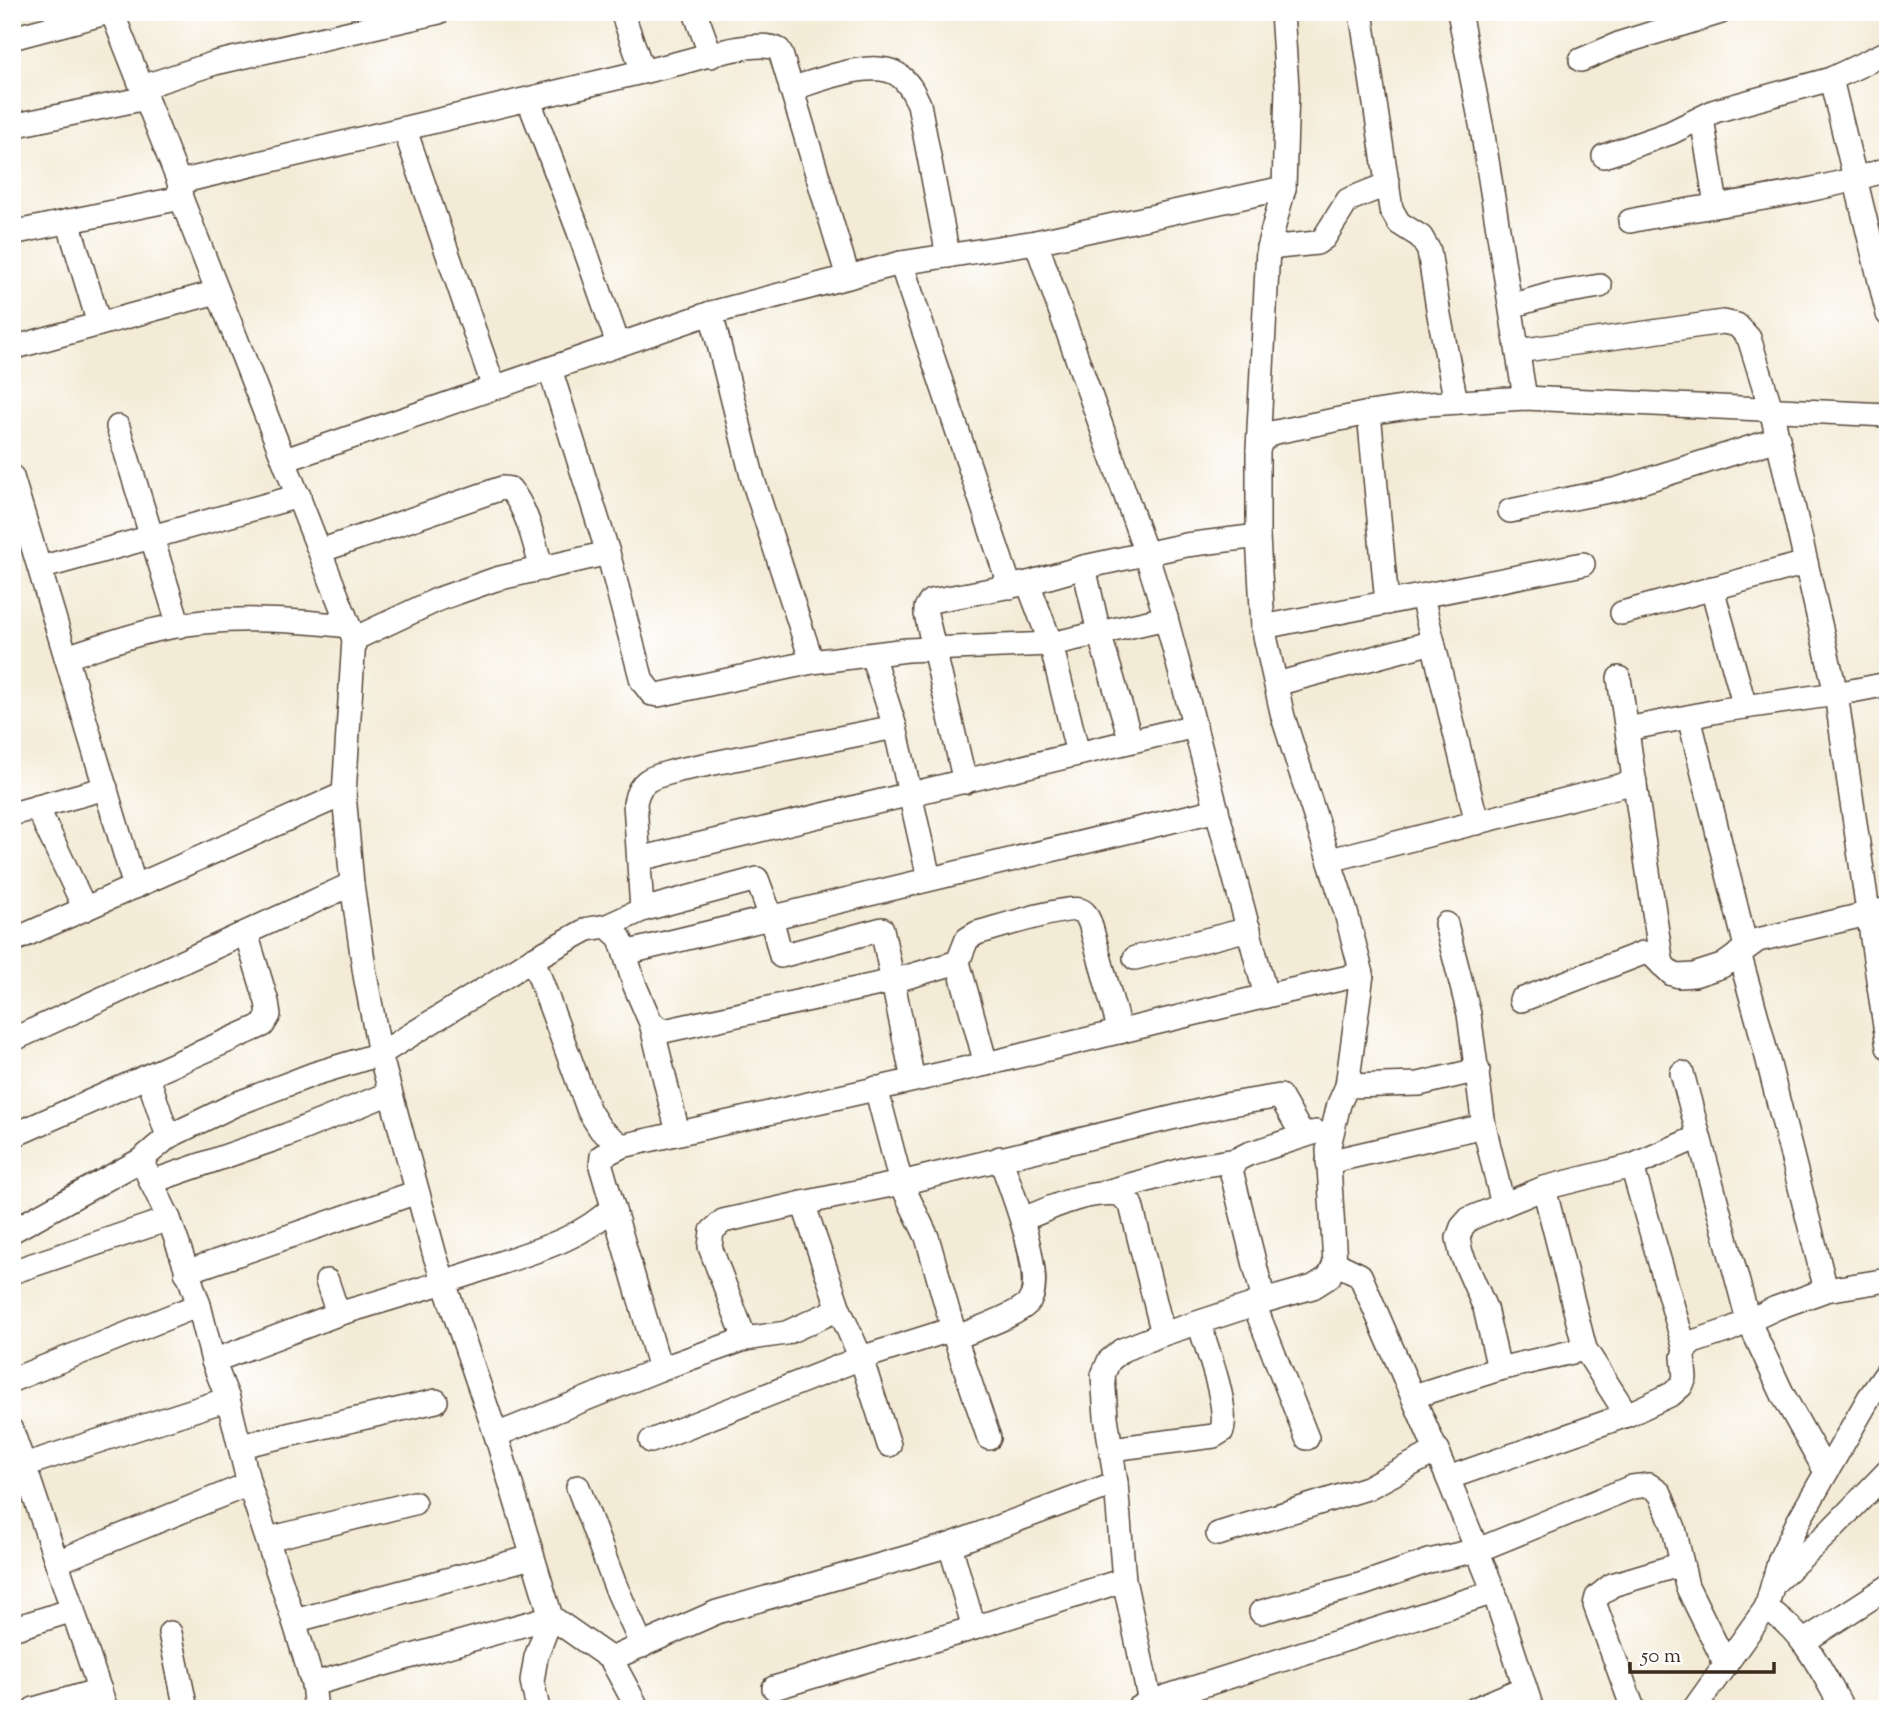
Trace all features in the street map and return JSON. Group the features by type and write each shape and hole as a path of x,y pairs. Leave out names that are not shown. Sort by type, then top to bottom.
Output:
{"street":[{"path":"12,38 111,12 351,633 344,794 352,884 365,975 380,1055 417,1192 444,1283 496,1435 551,1617 536,1657 532,1681 538,1709"},
{"path":"12,126 144,92 215,63 397,17 439,12"},
{"path":"622,12 643,72"},
{"path":"695,12 711,56"},
{"path":"1282,12 1287,87 1284,188 1268,247 1258,450 1258,536 1264,627 1283,717 1355,940 1362,974 1347,1086 1332,1126 1328,1150 1335,1263 1329,1277 1313,1287 1259,1302 1122,1350 1109,1362 1103,1376 1124,1580 1145,1706 1494,1592"},
{"path":"1361,12 1393,216 1421,237 1429,251 1438,315 1456,402"},
{"path":"1459,12 1482,128 1525,398"},
{"path":"1581,60 1621,43 1721,12"},
{"path":"12,233 68,221 405,130 753,46 774,47 781,54 848,277"},
{"path":"1604,156 1671,133 1743,102 1831,79 1888,51"},
{"path":"791,89 849,72 874,68 900,75 912,88 919,104 948,256"},
{"path":"1831,79 1886,303"},
{"path":"529,101 618,344"},
{"path":"1702,118 1716,205"},
{"path":"405,130 494,388"},
{"path":"1630,221 1781,195 1854,180 1888,169"},
{"path":"1268,247 1317,243 1324,238 1348,200 1388,184"},
{"path":"285,460 710,313 901,263 1037,242 1284,188"},
{"path":"68,221 99,324"},
{"path":"1037,242 1146,553 1166,618 1266,996"},
{"path":"901,263 1019,585 1051,644 1078,754"},
{"path":"1511,306 1552,294 1601,286"},
{"path":"12,348 217,292"},
{"path":"710,313 753,480 812,662"},
{"path":"1518,351 1730,323 1744,330 1749,338 1771,408 1836,694 1877,911 1888,1047"},
{"path":"550,369 608,553 642,681 652,694 658,695 812,662 872,654 1051,644 1166,618"},
{"path":"1258,450 1261,442 1272,433 1369,413 1456,402 1525,398 1888,415"},
{"path":"1369,413 1387,603"},
{"path":"118,427 178,626"},
{"path":"1510,511 1618,489 1778,439"},
{"path":"12,477 135,887"},
{"path":"320,551 502,488 510,489 516,496 542,569"},
{"path":"40,568 299,496"},
{"path":"965,782 926,614 926,608 931,601 1019,585 1084,567 1185,545 1258,536"},
{"path":"66,657 164,628 205,622 286,620 351,633 496,579 608,553"},
{"path":"1622,613 1806,563"},
{"path":"1264,627 1583,564"},
{"path":"1084,567 1099,633 1130,741"},
{"path":"1712,588 1745,707"},
{"path":"1422,597 1477,823"},
{"path":"1276,684 1433,642"},
{"path":"872,654 895,727 929,877"},
{"path":"1619,678 1662,965"},
{"path":"1627,729 1888,684"},
{"path":"1689,717 1762,1034 1826,1290"},
{"path":"639,859 1195,726"},
{"path":"642,909 635,803 638,788 645,781 679,770 895,727"},
{"path":"1329,860 1635,782"},
{"path":"12,814 106,788"},
{"path":"12,941 344,794"},
{"path":"37,807 85,909"},
{"path":"625,953 929,877 1217,810"},
{"path":"12,1231 141,1160 168,1137 247,1100 314,1074 380,1055 533,959 588,929 607,926 642,909 757,879 781,956 882,929 913,1080"},
{"path":"12,1040 352,884"},
{"path":"986,1065 958,962 967,939 977,933 1059,912 1080,910 1086,914 1120,1032"},
{"path":"1521,1000 1643,953 1651,954 1672,974 1694,975 1722,966 1742,950 1767,937 1877,911"},
{"path":"1446,924 1469,1014 1484,1126 1503,1205"},
{"path":"607,926 620,938 635,986 651,1023 678,1133"},
{"path":"1135,958 1249,929"},
{"path":"12,1136 263,1025 269,1016 267,1002 246,933"},
{"path":"533,959 589,1111 601,1130 622,1146"},
{"path":"651,1023 664,1031 893,981 958,962"},
{"path":"660,1369 601,1166 602,1156 622,1146 986,1065 1362,974"},
{"path":"1347,1086 1419,1084 1478,1070"},
{"path":"1682,1073 1748,1320 1783,1395 1826,1472"},
{"path":"148,1077 168,1137"},
{"path":"876,1088 901,1184 927,1237 954,1333 989,1438"},
{"path":"151,1182 287,1135 390,1093"},
{"path":"745,1339 710,1247 712,1231 723,1221 901,1184 1225,1105 1280,1096 1303,1136"},
{"path":"1023,1219 1086,1196 1194,1167 1236,1160 1332,1126"},
{"path":"1328,1163 1484,1126"},
{"path":"1499,1369 1485,1308 1461,1253 1458,1238 1462,1227 1469,1219 1544,1188 1632,1166 1698,1137"},
{"path":"651,1441 861,1358 954,1333 1019,1310 1030,1302 1035,1288 1023,1219 1000,1158"},
{"path":"141,1160 169,1219 199,1305 213,1361 228,1399 249,1485 313,1684 316,1709"},
{"path":"1236,1160 1231,1170 1259,1302 1307,1438"},
{"path":"1448,1478 1627,1415 1672,1394 1681,1385 1685,1378 1685,1349 1632,1166"},
{"path":"1544,1188 1585,1349 1627,1415"},
{"path":"186,1272 417,1192"},
{"path":"1106,1192 1119,1194 1131,1205 1163,1334"},
{"path":"803,1203 839,1309 861,1358 889,1445"},
{"path":"213,1361 338,1314 444,1283 563,1241 613,1207"},
{"path":"12,1272 169,1219"},
{"path":"1335,1263 1360,1275 1438,1450 1494,1592 1528,1699 1475,1709"},
{"path":"1685,1349 1693,1342 1826,1290 1888,1280"},
{"path":"327,1281 338,1314"},
{"path":"12,1380 199,1305"},
{"path":"496,1435 660,1369 745,1339 786,1333 839,1309"},
{"path":"1111,1449 1214,1436 1222,1431 1225,1421 1223,1405 1199,1322"},
{"path":"1414,1396 1499,1369 1585,1349"},
{"path":"1694,1709 1766,1608 1780,1559 1826,1472 1888,1371"},
{"path":"18,1467 228,1399"},
{"path":"240,1446 436,1401"},
{"path":"12,1431 18,1467 57,1562 103,1699 34,1709"},
{"path":"1218,1534 1367,1488 1438,1450"},
{"path":"1773,1584 1828,1533 1888,1471"},
{"path":"611,1659 717,1612 950,1545 1116,1483"},
{"path":"57,1562 249,1485"},
{"path":"1261,1612 1363,1584 1429,1561 1478,1550 1632,1487 1649,1485 1660,1493 1675,1528 1687,1586 1726,1665"},
{"path":"578,1487 615,1585 642,1646"},
{"path":"268,1539 414,1503"},
{"path":"950,1545 974,1628"},
{"path":"294,1621 533,1558"},
{"path":"1632,1706 1595,1605 1597,1597 1612,1585 1682,1564"},
{"path":"774,1688 1124,1580"},
{"path":"1803,1642 1888,1587"},
{"path":"1766,1608 1783,1618 1803,1642 1843,1709"},
{"path":"12,1629 73,1610"},
{"path":"551,1617 611,1659 638,1709"},
{"path":"313,1684 551,1617"},
{"path":"170,1633 186,1709"}]}
